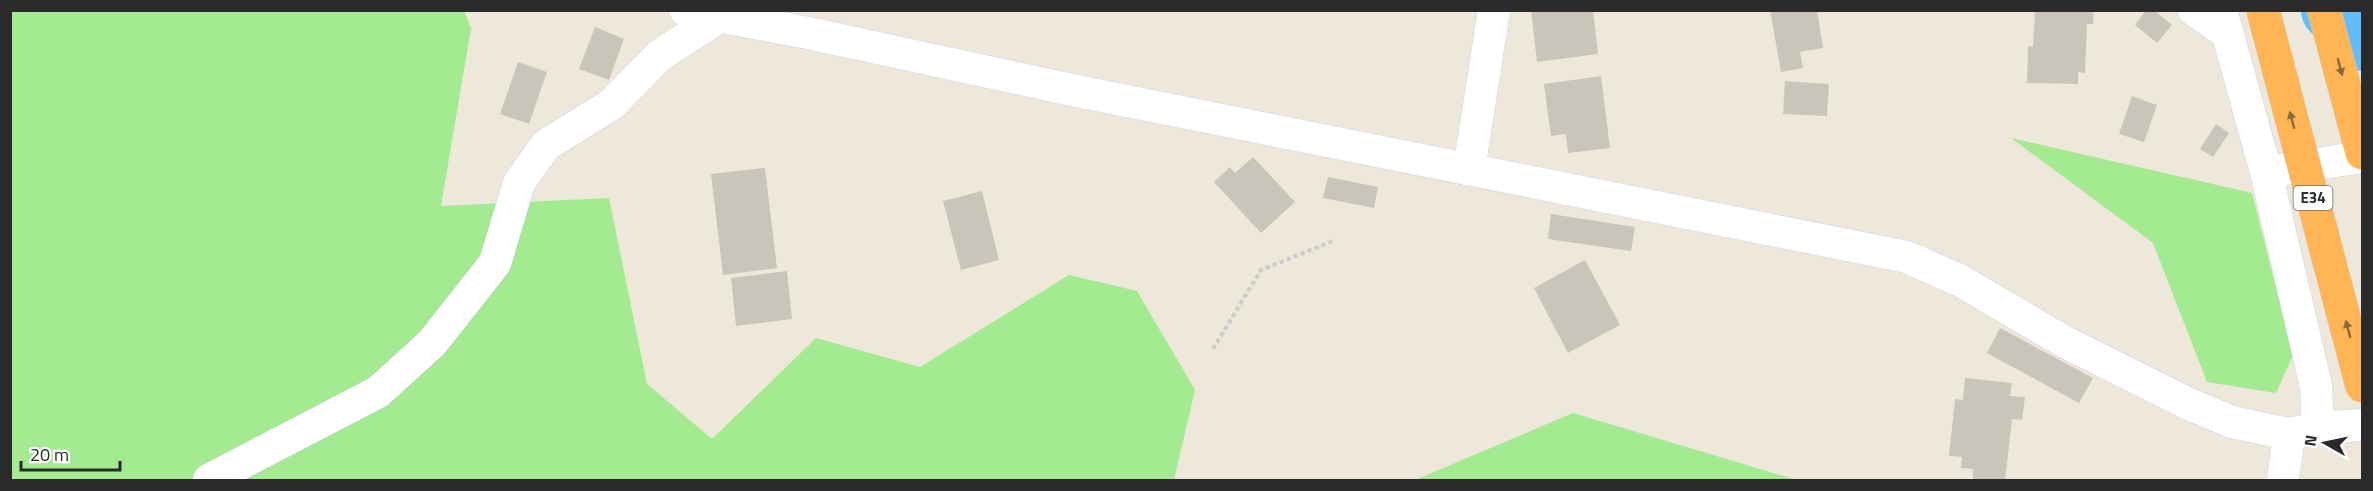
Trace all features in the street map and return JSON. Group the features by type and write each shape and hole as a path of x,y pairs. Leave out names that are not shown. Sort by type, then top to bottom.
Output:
{"highway":[{"name":"E34","path":"2263,10 2362,386"},
{"path":"2325,10 2362,155"}],"street":[{"path":"685,10 719,17 805,22 1079,91 1907,257 1959,280 2065,342 2189,404 2232,422 2304,431 2362,425"},
{"path":"1469,170 1494,10"},
{"path":"2194,10 2224,22 2266,172 2316,386 2304,431 2283,480"},
{"path":"209,480 378,392 432,343 495,263 519,183 546,145 612,104 660,55 719,17"},
{"path":"2266,172 2362,155"}],"path":[{"path":"1213,349 1261,270 1333,241"}],"green space":[{"path":"10,11 464,11 471,28 441,206 609,198 647,384 712,439 816,338 920,367 1069,275 1137,291 1195,390 1174,480 11,480"},
{"path":"2011,138 2252,193 2293,355 2276,393 2207,382 2153,243"},
{"path":"1573,413 1797,480 1415,480"}],"building":[{"path":"1531,10 1593,10 1598,54 1537,62"},
{"path":"1770,10 1817,10 1823,48 1800,52 1803,68 1781,72"},
{"path":"2035,10 2094,10 2093,24 2087,24 2085,73 2078,72 2078,84 2027,83 2028,46 2033,47"},
{"path":"2146,10 2154,10 2172,25 2157,43 2135,25"},
{"path":"595,27 624,39 609,80 579,69"},
{"path":"518,62 547,72 529,124 500,114"},
{"path":"1601,76 1610,148 1568,153 1566,134 1551,136 1544,84"},
{"path":"1785,81 1829,84 1827,116 1783,114"},
{"path":"2132,96 2157,105 2144,142 2119,134"},
{"path":"2216,124 2229,133 2213,157 2200,149"},
{"path":"1253,157 1295,202 1261,233 1214,182 1230,167 1235,173"},
{"path":"765,168 777,268 723,275 711,174"},
{"path":"1328,177 1378,187 1374,208 1323,198"},
{"path":"982,191 999,260 961,270 943,201"},
{"path":"1551,214 1635,227 1631,251 1548,239"},
{"path":"1585,260 1620,325 1568,353 1534,288"},
{"path":"787,271 792,319 736,326 731,278"},
{"path":"2000,328 2093,378 2079,403 1987,353"},
{"path":"1965,378 2012,383 2010,396 2025,397 2022,420 2012,419 2005,480 1973,480 1973,469 1961,468 1962,457 1949,456 1955,399 1963,400"}],"waterway":[{"path":"2331,10 2362,41"}]}
